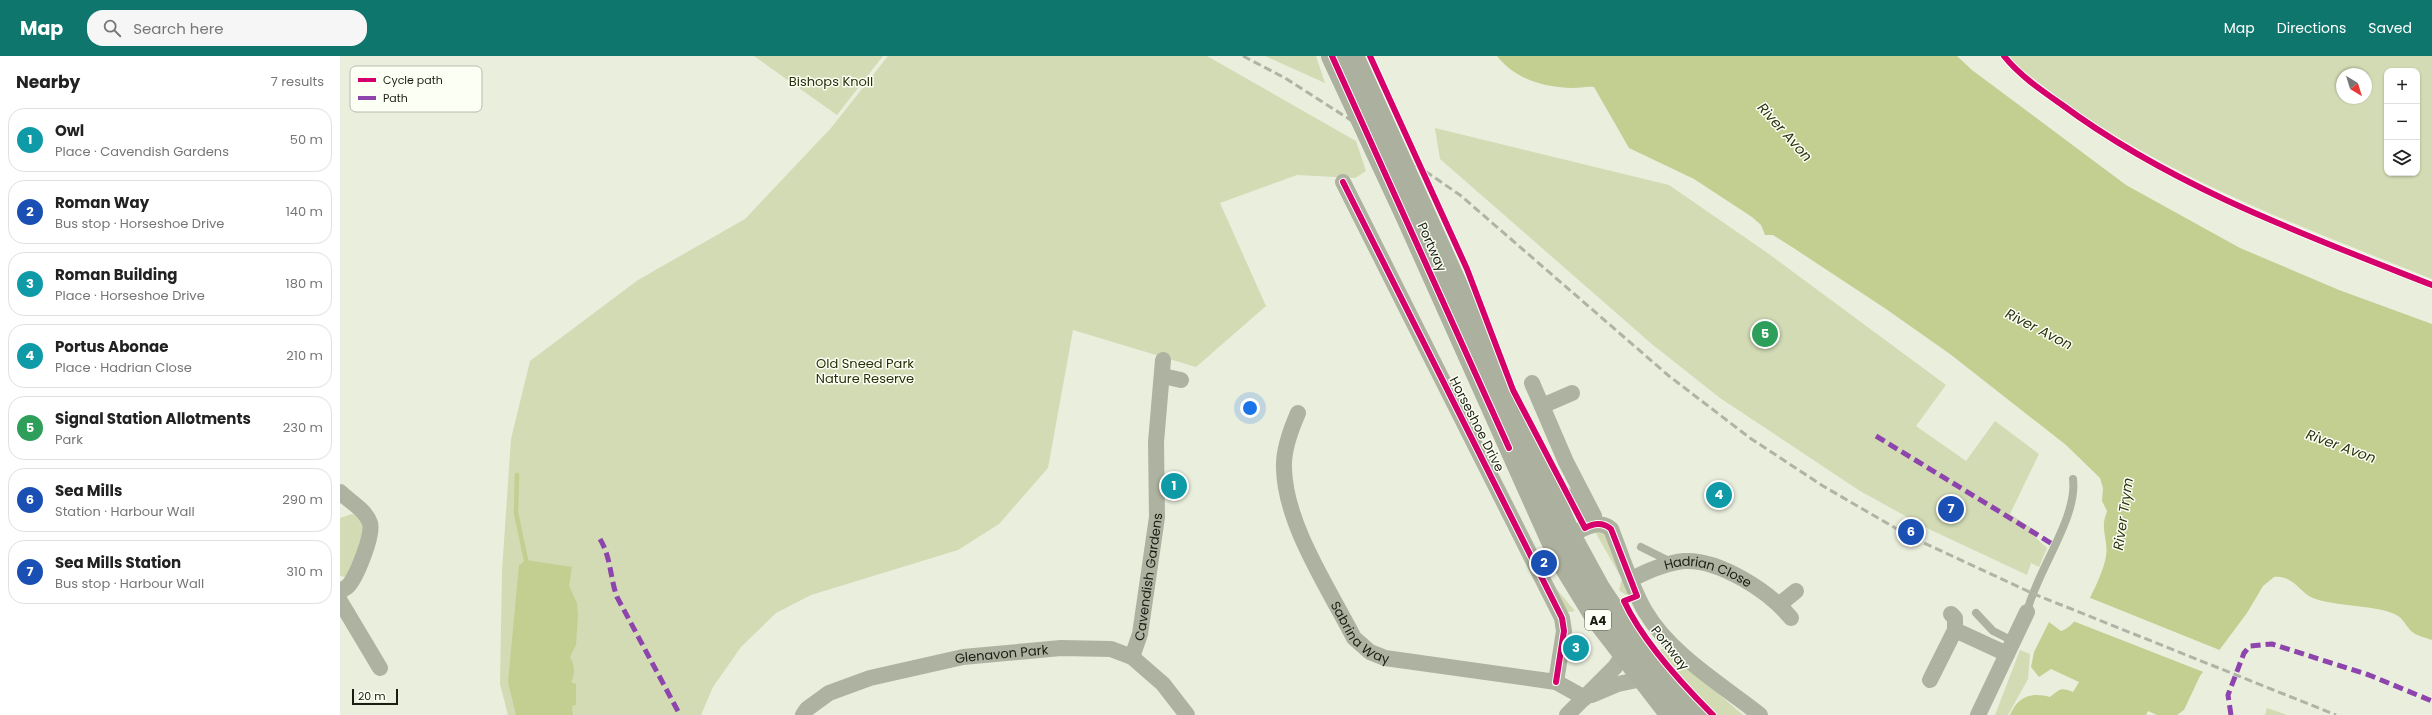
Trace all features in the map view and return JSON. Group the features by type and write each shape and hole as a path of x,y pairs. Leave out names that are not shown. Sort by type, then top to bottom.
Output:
{"highway":[{"name":"Portway","path":"1332,56 1413,209 1546,481 1570,535 1611,609 1645,657 1697,715"},
{"name":"Portway","path":"1353,56 1413,209 1559,557 1586,602 1622,655 1671,715"}],"street":[{"name":"Horseshoe Drive","path":"1343,182 1562,618 1564,631 1556,682"},
{"name":"Cavendish Gardens","path":"1132,657 1140,634 1157,517 1156,442 1163,376 1163,360"},
{"path":"1163,376 1181,380"},
{"path":"1532,383 1580,490 1600,520"},
{"path":"1542,406 1577,391"},
{"name":"Sabrina Way","path":"1298,413 1290,436 1284,468 1293,515 1301,535 1351,631 1362,647 1385,658 1556,682 1585,698"},
{"path":"1546,481 1611,529 1632,579 1637,596 1654,625 1666,639 1760,715"},
{"path":"340,591 348,586 355,576 371,534 371,524 365,514 343,499"},
{"path":"1570,535 1600,520"},
{"name":"Hadrian Close","path":"1632,579 1655,567 1672,563 1686,561 1706,564 1739,578 1780,604 1791,618"},
{"path":"1780,604 1796,591"},
{"path":"340,600 380,668"},
{"path":"1978,715 2027,612"},
{"path":"1930,680 1955,630 1954,618 1951,614"},
{"path":"1955,630 2010,647"},
{"name":"Glenavon Park","path":"803,715 807,709 829,693 863,680 963,657 1061,648 1112,649 1132,657 1164,684 1187,715"},
{"path":"1567,715 1615,668 1622,655"},
{"path":"1585,698 1618,684 1642,679"}],"lane":[{"path":"2027,612 2062,528 2074,492 2073,479"},
{"path":"1641,547 1672,563"},
{"path":"1976,613 2010,647"}],"green space":[{"name":"Bishops Knoll","path":"754,56 883,56 837,115"},
{"name":"Old Sneed Park Nature Reserve","path":"888,56 1207,56 1356,141 1366,171 1355,178 1297,175 1220,203 1266,306 1196,367 1073,330 1048,468 999,524 958,550 811,595 776,613 741,647 713,687 701,715 508,715 500,684 502,571 511,439 530,361 638,280 745,219 831,128"},
{"path":"1265,56 1316,56 1325,83"},
{"path":"2009,56 2432,56 2432,279 2295,224 2205,184 2161,162 2077,111 2041,86 2024,72"},
{"path":"1435,128 1669,185 1769,254 1946,385 1916,426 1966,461 1995,421 2039,454 2010,514 2038,532 2036,538 2047,548 2039,567 2031,563 2027,575 1931,530 1860,491 1720,398 1653,345 1440,159"},
{"path":"352,514 358,516 367,529 347,577 340,576 340,518"},
{"path":"1594,530 1605,531 1629,593 1626,595 1619,590 1622,579"},
{"path":"1547,578 1575,611 1564,613"},
{"path":"1665,648 1743,715 1717,715 1695,693 1659,650"},
{"path":"2020,650 2030,654 2028,679 2008,715 1995,715"},
{"path":"2267,708 2287,715 2265,715"}],"water":[{"path":"1497,56 1957,56 1972,70 2126,185 2240,248 2339,290 2432,324 2432,640 2412,632 2400,617 2391,612 2322,601 2308,596 2292,581 2281,577 2274,577 2263,586 2247,613 2200,676 2184,710 2177,715 2157,715 2148,711 2146,715 2010,715 2017,703 2026,697 2037,695 2050,697 2063,689 2073,692 2079,682 2051,669 2039,677 2031,667 2034,652 2049,622 2061,631 2068,628 2090,599 2101,574 2106,556 2104,520 2107,511 2102,501 2103,488 2100,478 2066,445 1950,354 1886,309 1773,235 1765,235 1761,225 1752,217 1694,179 1629,148 1594,87 1572,88 1540,84 1512,71"},
{"path":"526,560 572,567 569,586 577,603 578,615 576,645 570,657 574,669 574,675 571,682 576,684 576,705 572,706 573,715 516,715 508,682 519,565"}],"pier":[{"path":"2088,597 2222,651 2206,673 2073,621"}],"waterway":[{"path":"517,475 516,513 526,560"}],"railway":[{"path":"1243,56 1285,78 1346,117 1460,195 1669,376 1750,438 1823,486 1909,536 2034,594 2336,715"}],"marked path":[{"path":"1876,436 2054,545"},
{"path":"600,539 604,546 617,597 680,715"},
{"path":"2231,715 2228,695 2244,653 2250,646 2272,644 2369,675 2432,701"}],"cycle path":[{"path":"1332,56 1509,448"},
{"path":"1370,56 1467,269 1513,390 1585,528 1592,525 1602,524 1611,529 1637,596 1624,601 1641,631 1664,661 1713,715"},
{"path":"2004,56 2023,76 2046,93 2103,133 2148,160 2193,184 2240,206 2336,247 2432,285"},
{"path":"1343,182 1562,618 1564,631 1556,682"}],"place":[{"name":"Signal Station Allotments","path":"1765,334"},
{"name":"Owl","path":"1174,486"},
{"name":"Portus Abonae","path":"1719,495"},
{"name":"Sea Mills Station","path":"1951,509"},
{"name":"Sea Mills","path":"1911,532"},
{"name":"Roman Way","path":"1544,563"},
{"name":"Roman Building","path":"1576,648"}],"water label":[{"name":"River Avon","path":"1785,132"},
{"name":"River Avon","path":"2039,329"},
{"name":"River Avon","path":"2341,446"},
{"name":"River Trym","path":"2123,514"}]}
